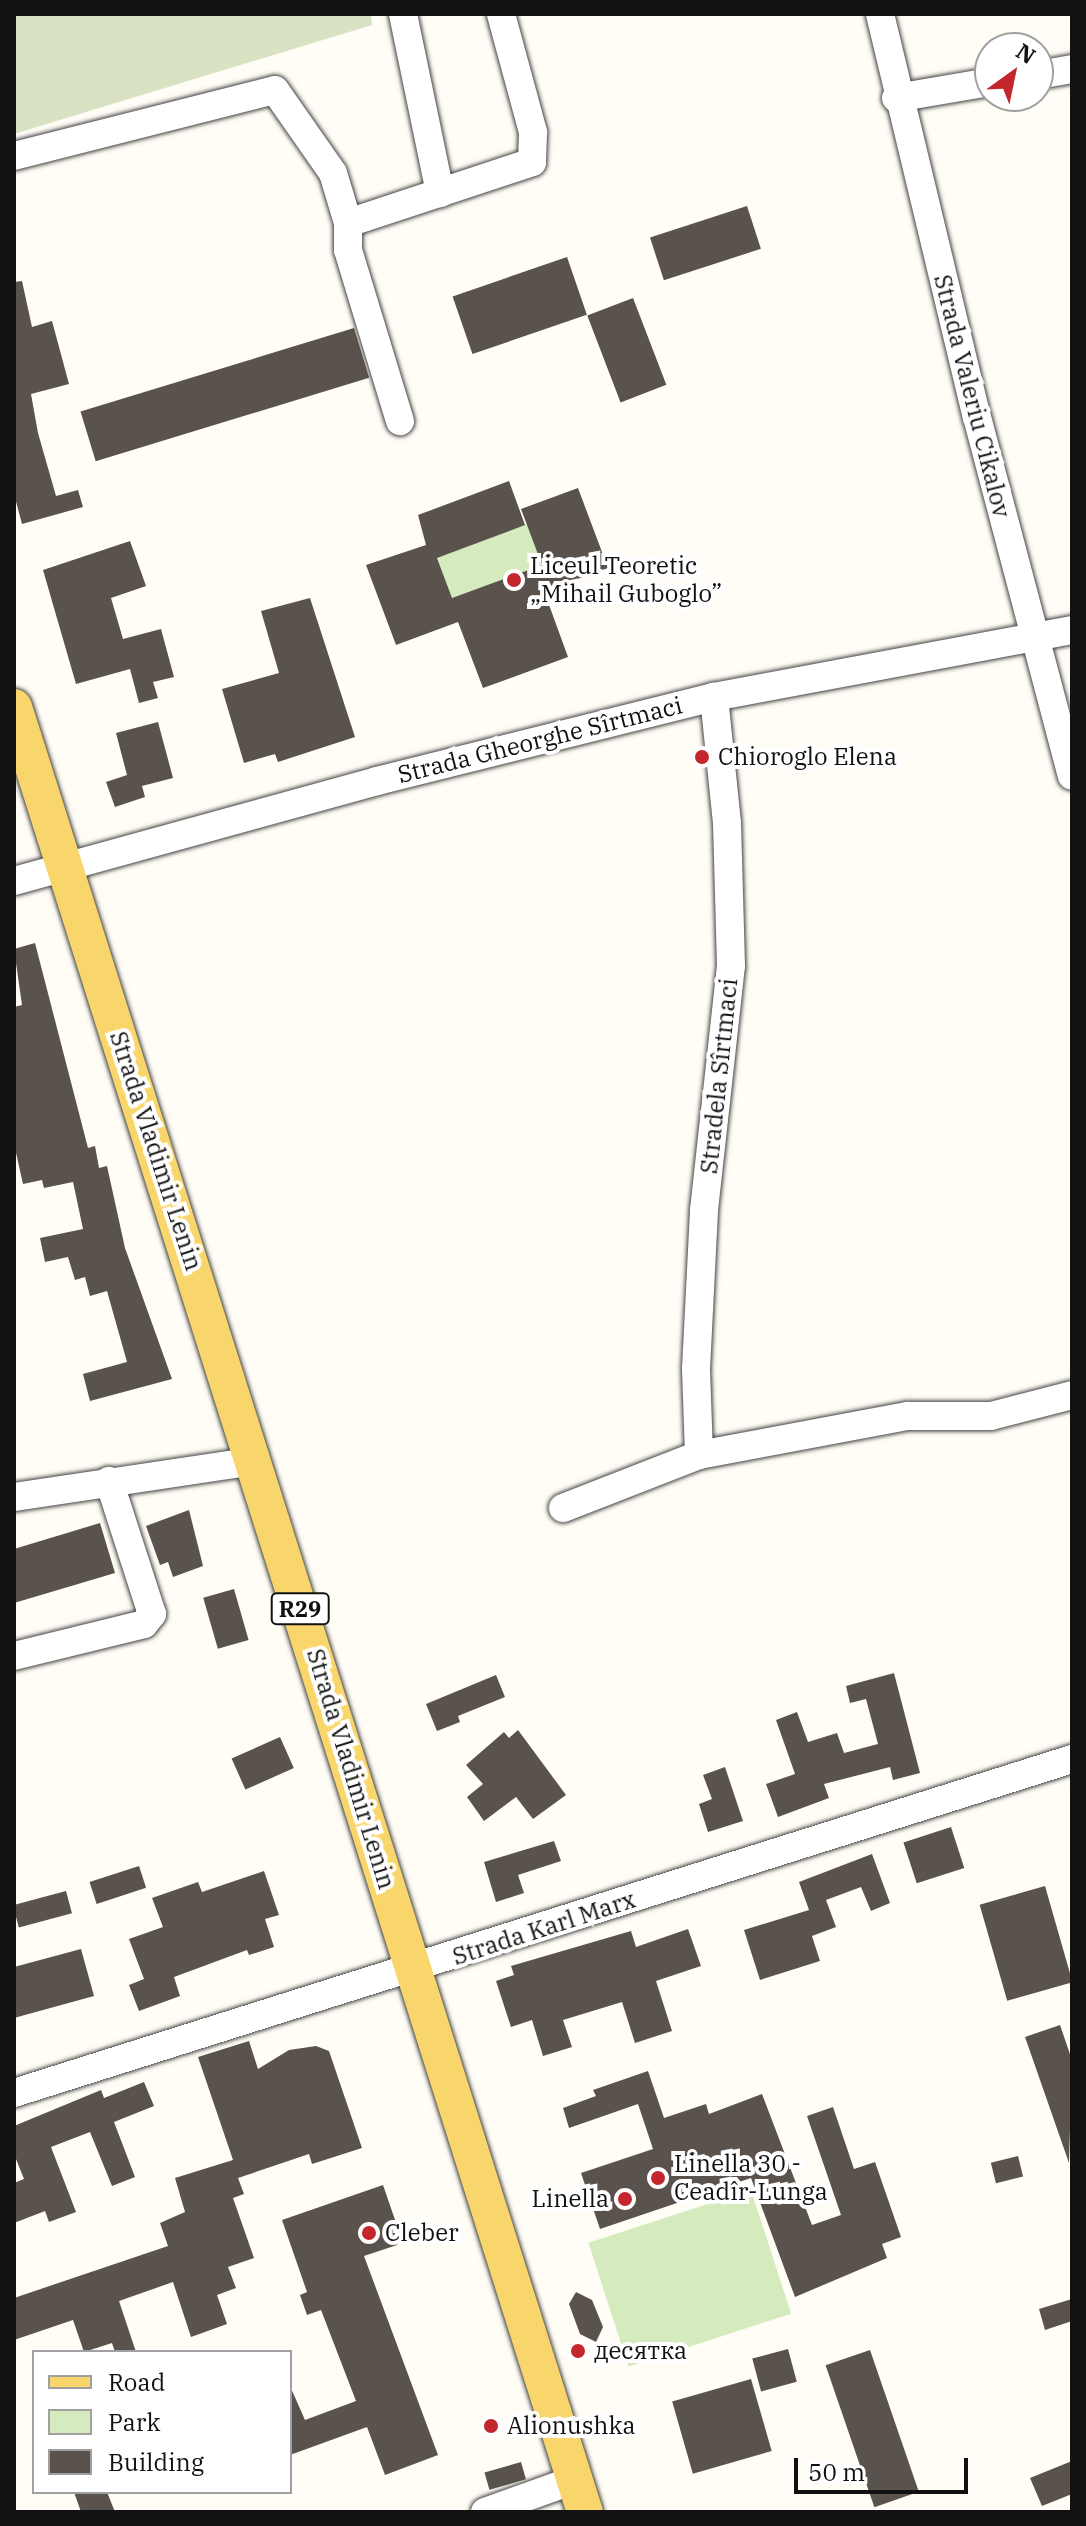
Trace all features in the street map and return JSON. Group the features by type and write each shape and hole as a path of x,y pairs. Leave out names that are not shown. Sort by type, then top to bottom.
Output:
{"main road":[{"name":"Strada Vladimir Lenin","path":"14,707 579,2496"}],"street":[{"path":"403,14 440,193"},
{"path":"348,223 532,162 533,132 501,14"},
{"name":"Strada Valeriu Cikalov","path":"880,14 896,98 1072,776"},
{"path":"896,98 974,85"},
{"path":"14,156 275,90 333,173 348,223 348,250 400,421"},
{"name":"Strada Gheorghe Sîrtmaci","path":"14,881 377,781 714,697 924,654 1036,639 1072,630"},
{"name":"Stradela Sîrtmaci","path":"699,1455 696,1369 704,1210 731,966 727,823 714,697"},
{"path":"563,1508 699,1455 908,1416 991,1416 1072,1395"},
{"path":"14,1497 254,1461"},
{"path":"14,1656 144,1624 152,1614 109,1481"},
{"name":"Strada Karl Marx","path":"14,2093 413,1970 1072,1759"},
{"path":"485,2512 579,2496"}],"green space":[{"path":"14,14 371,14 372,25 14,134"},
{"path":"527,524 542,565 452,598 437,557"},
{"path":"751,2190 791,2314 629,2366 588,2243"}],"building":[{"path":"747,206 761,249 664,280 650,238"},
{"path":"567,257 587,315 472,354 453,296"},
{"path":"22,281 32,327 52,321 69,384 31,394 38,433 56,496 78,490 83,507 22,524 14,494 14,282"},
{"path":"633,298 666,385 621,402 587,316"},
{"path":"354,328 369,378 96,461 80,412"},
{"path":"509,481 525,525 437,558 452,598 542,565 521,509 578,488 608,568 544,591 568,657 483,688 458,622 396,645 366,565 426,545 418,515"},
{"path":"130,541 146,586 111,598 123,639 161,629 174,677 153,682 158,698 139,703 130,669 76,684 43,570"},
{"path":"310,598 355,737 278,762 275,754 244,763 222,689 279,673 261,611"},
{"path":"158,722 173,778 142,786 145,797 115,807 106,782 127,775 116,733"},
{"path":"35,943 88,1148 95,1146 99,1168 107,1166 125,1248 172,1379 90,1401 83,1374 127,1362 107,1291 90,1296 85,1277 75,1280 68,1257 45,1262 40,1238 83,1229 73,1182 44,1188 42,1180 23,1184 14,1144 14,1007 22,1005 14,949"},
{"path":"189,1510 203,1566 173,1577 168,1562 160,1565 146,1526"},
{"path":"100,1523 115,1573 14,1603 14,1549"},
{"path":"234,1589 249,1640 218,1649 203,1598"},
{"path":"894,1673 920,1773 893,1780 890,1767 824,1784 829,1798 778,1817 766,1784 795,1774 776,1720 797,1712 808,1742 837,1733 844,1753 878,1744 866,1699 850,1703 846,1686"},
{"path":"496,1675 505,1697 458,1716 460,1722 437,1731 426,1704"},
{"path":"518,1730 566,1795 533,1819 516,1797 484,1821 467,1797 483,1784 466,1765 504,1732 509,1738"},
{"path":"280,1737 294,1768 245,1790 232,1759"},
{"path":"725,1767 743,1821 708,1832 699,1804 712,1799 703,1775"},
{"path":"951,1827 964,1868 917,1883 903,1842"},
{"path":"554,1841 561,1861 518,1875 524,1893 496,1902 484,1862"},
{"path":"872,1854 890,1903 871,1911 861,1887 826,1900 836,1927 812,1936 820,1961 760,1980 744,1930 809,1910 799,1882"},
{"path":"139,1866 146,1888 97,1904 90,1882"},
{"path":"264,1871 279,1915 265,1919 274,1947 249,1955 247,1950 174,1977 180,1996 139,2011 129,1985 144,1979 129,1939 163,1927 152,1898 198,1882 202,1892"},
{"path":"1045,1886 1072,1982 1007,2001 980,1905"},
{"path":"66,1891 72,1913 19,1927 14,1905"},
{"path":"688,1929 701,1966 656,1981 672,2031 635,2043 622,2002 563,2020 572,2047 543,2056 532,2020 511,2027 496,1981 514,1975 511,1966 631,1931 636,1947"},
{"path":"81,1949 94,1996 14,2018 14,1967"},
{"path":"1060,2025 1072,2060 1069,2163 1025,2037"},
{"path":"249,2041 258,2069 289,2050 316,2046 329,2051 362,2148 312,2164 309,2154 238,2178 244,2194 233,2198 254,2258 228,2267 236,2288 217,2295 227,2324 191,2337 173,2282 119,2301 135,2350 114,2350 112,2343 83,2350 73,2320 14,2340 14,2298 168,2246 160,2223 185,2212 175,2178 233,2160 198,2057"},
{"path":"648,2071 664,2118 706,2104 709,2114 762,2094 812,2225 841,2215 807,2116 833,2107 854,2169 875,2162 901,2237 882,2244 887,2258 795,2297 751,2178 600,2229 581,2173 653,2149 638,2104 569,2128 563,2108 596,2096 593,2090"},
{"path":"144,2082 154,2106 114,2122 135,2177 112,2186 90,2132 51,2147 76,2212 49,2222 45,2211 14,2223 14,2183 24,2179 14,2154 14,2126 101,2090 104,2098"},
{"path":"1018,2156 1023,2176 996,2183 991,2163"},
{"path":"383,2185 403,2243 364,2256 438,2455 385,2475 367,2427 292,2454 292,2391 305,2420 356,2401 321,2310 307,2315 300,2295 307,2292 282,2220"},
{"path":"576,2292 592,2300 603,2327 596,2342 580,2334 569,2304"},
{"path":"1072,2299 1072,2321 1045,2330 1039,2309"},
{"path":"788,2349 797,2382 761,2391 752,2359"},
{"path":"870,2350 919,2492 874,2507 826,2365"},
{"path":"751,2379 772,2451 693,2474 672,2402"},
{"path":"1072,2461 1072,2494 1042,2506 1030,2478"},
{"path":"521,2462 526,2479 489,2490 484,2472"},
{"path":"75,2494 108,2494 115,2512 81,2512"}],"place":[{"name":"Liceul Teoretic „Mihail Guboglo”","path":"514,580"},
{"name":"Chioroglo Elena","path":"702,757"},
{"name":"Linella 30 - Ceadîr-Lunga","path":"658,2178"},
{"name":"Linella","path":"625,2199"},
{"name":"Cleber","path":"369,2233"},
{"name":"десятка","path":"578,2351"},
{"name":"Alionushka","path":"491,2426"}]}
